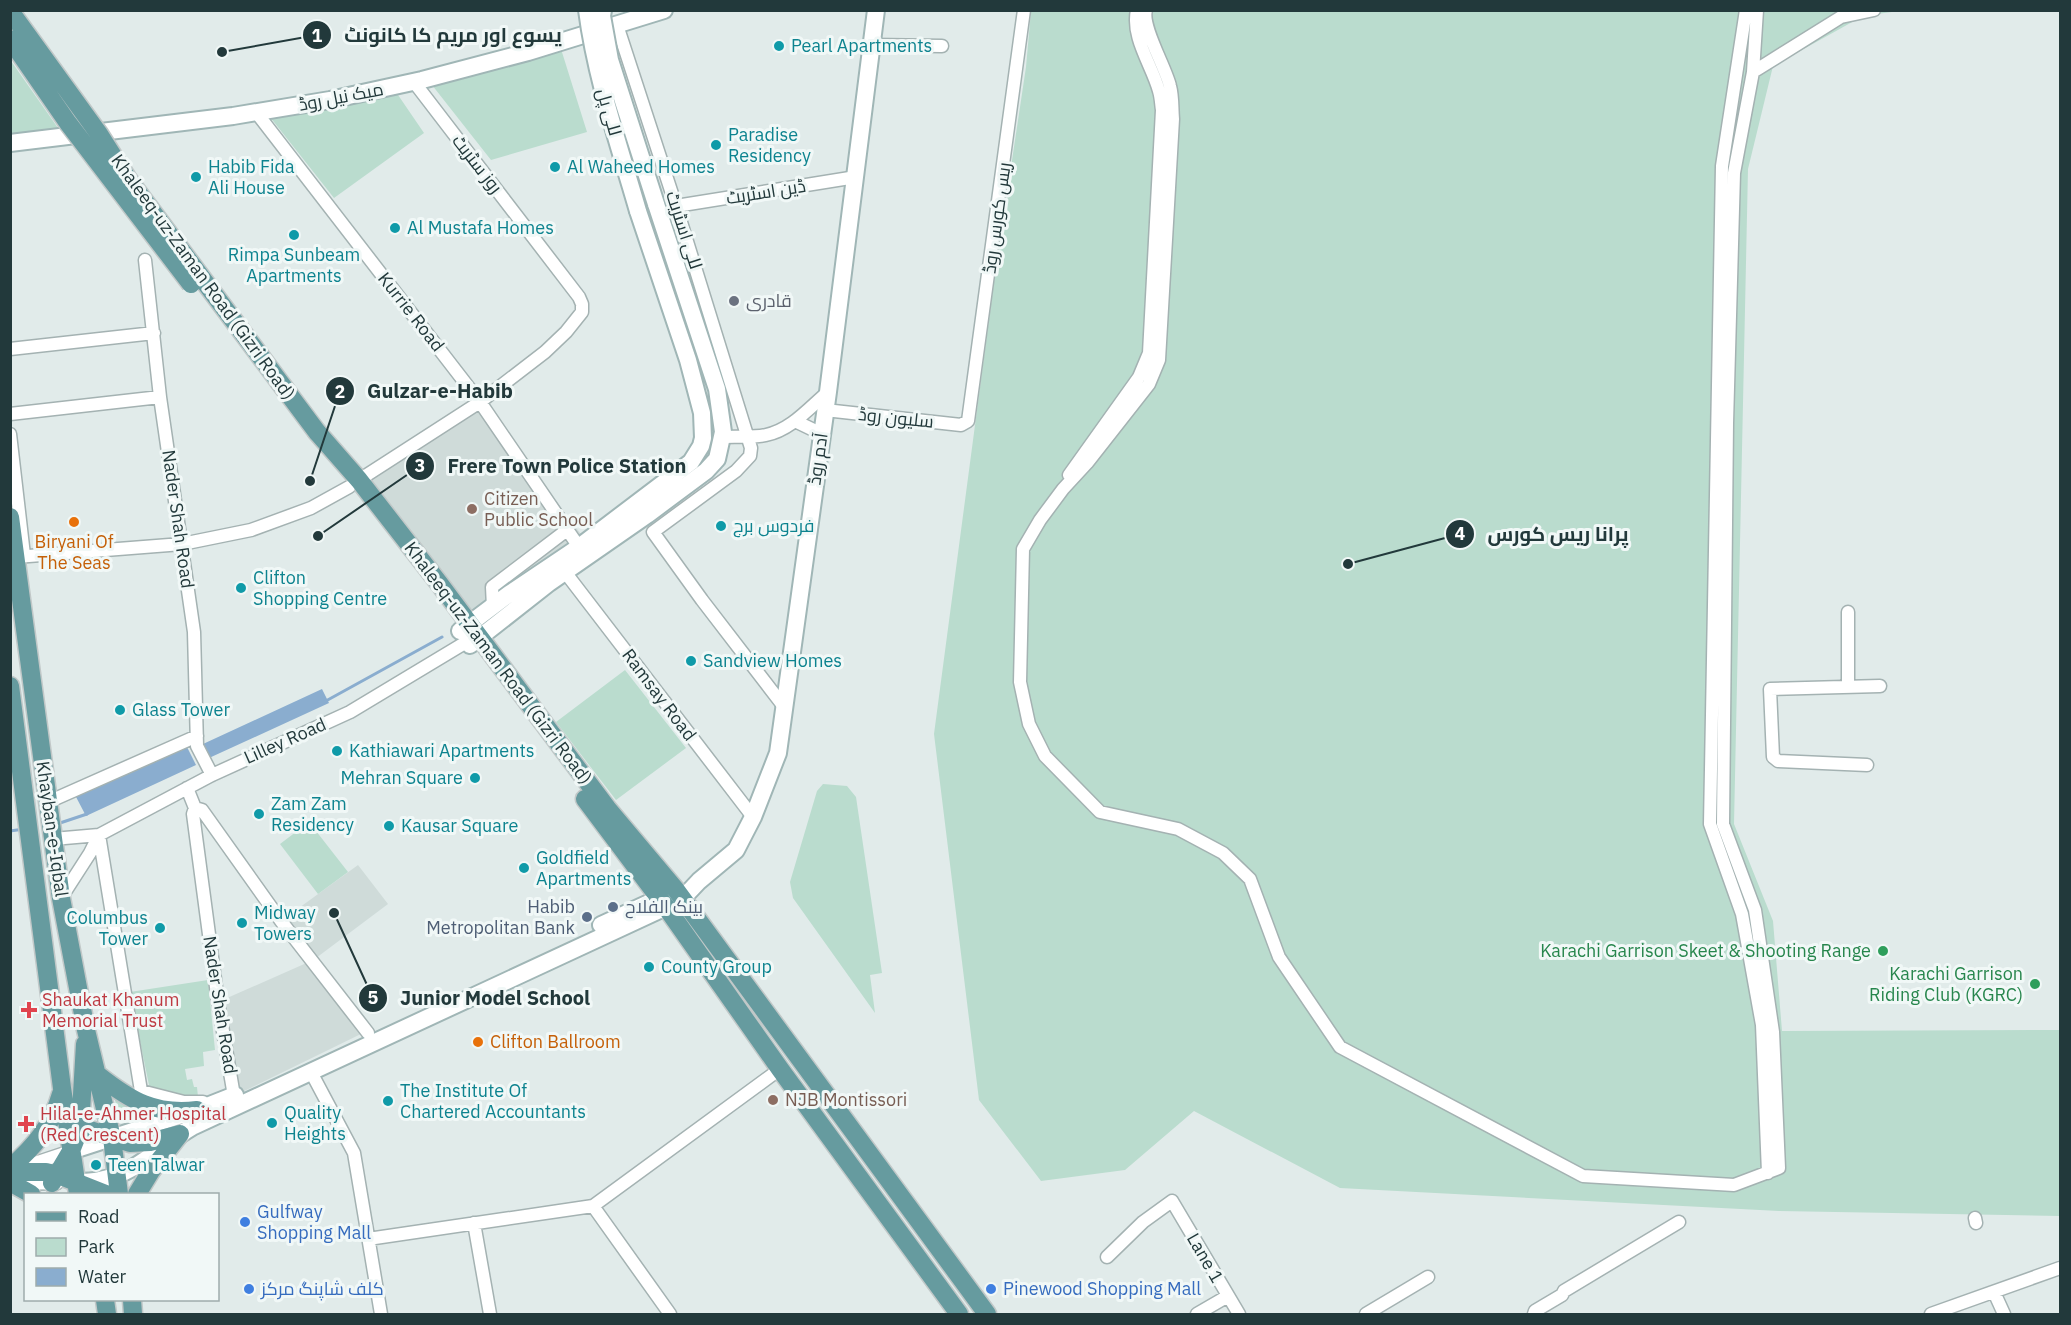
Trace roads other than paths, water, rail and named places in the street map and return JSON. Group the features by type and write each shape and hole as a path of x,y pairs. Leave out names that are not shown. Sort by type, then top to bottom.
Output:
{"main road":[{"name":"Khaleeq-uz-Zaman Road (Gizri Road)","path":"10,11 99,134 127,178 317,440"},
{"name":"Khaleeq-uz-Zaman Road (Gizri Road)","path":"10,39 68,123 317,440 354,483 882,1173 987,1314"},
{"name":"Khayban-e-Iqbal","path":"10,517 20,556 61,898 86,1030 98,1075 126,1138"},
{"name":"Khaleeq-uz-Zaman Road (Gizri Road)","path":"469,636 491,655 607,808 671,899 780,1069 959,1314"},
{"name":"Khayban-e-Iqbal","path":"10,686 18,805 62,1088 74,1125 71,1151 77,1188"},
{"path":"86,1030 74,1125 141,1143 180,1134"},
{"path":"98,1075 134,1101 142,1098 167,1111 197,1110"},
{"path":"11,1176 53,1119 62,1088"},
{"path":"138,1193 151,1171 180,1134"},
{"path":"110,1193 118,1175 126,1138"},
{"path":"55,1179 71,1151"},
{"path":"11,1176 46,1172 55,1179 77,1188 101,1193"},
{"path":"865,1187 882,1173"},
{"path":"118,1175 119,1193"},
{"path":"11,1176 30,1193"}],"street":[{"name":"للی پل","path":"587,10 599,80 638,211 696,385 702,413 703,438"},
{"name":"للی پل","path":"603,10 602,16 610,60 717,389 723,437"},
{"name":"میک نیل روڈ","path":"10,143 256,112 330,100 414,82 528,52 664,10"},
{"name":"آدم روڈ","path":"671,899 699,881 736,850 753,818 778,753 828,392 876,10"},
{"name":"ریس کورس روڈ","path":"965,424 968,421 983,321 1024,10"},
{"path":"1063,489 1072,468 1139,377 1149,354 1162,110 1159,90 1139,39 1135,21 1137,10"},
{"path":"1146,10 1149,30 1170,86 1173,119 1159,360 1149,384 1087,463 1063,489 1040,520 1023,549 1020,682 1029,724 1045,756 1100,812 1178,829 1223,853 1250,879 1279,957 1340,1047 1582,1176 1734,1185 1779,1168 1773,1032 1755,910 1723,824 1727,423 1734,173 1753,72 1757,10"},
{"path":"1746,10 1722,166 1710,824 1742,914 1762,1025 1768,1173"},
{"path":"1753,72 1841,17 1874,10"},
{"name":"للی اسٹریٹ","path":"617,25 749,436"},
{"path":"872,45 942,46"},
{"name":"روز سٹریٹ","path":"414,82 579,297 582,304 582,312 559,339 480,402"},
{"name":"Kurrie Road","path":"256,112 480,402 579,547"},
{"name":"ڈین اسٹریٹ","path":"676,206 856,177"},
{"name":"Nader Shah Road","path":"146,260 160,397 194,632 197,746 212,775"},
{"path":"10,349 154,333"},
{"path":"499,612 565,572 706,471 717,459 723,437 772,433 795,421 828,392"},
{"path":"10,414 160,397"},
{"path":"10,434 20,556 182,543 251,530 311,508 480,402"},
{"name":"سلیون روڈ","path":"825,410 965,424"},
{"path":"795,421 822,434"},
{"path":"749,436 751,448 746,462 653,532 785,708"},
{"name":"Lilley Road","path":"53,839 99,835 212,775 350,712 469,636 499,612 509,594 579,547 690,462 701,446 703,438"},
{"path":"491,655 499,612 492,587 567,530"},
{"name":"Ramsay Road","path":"565,572 753,818"},
{"path":"1848,612 1848,687"},
{"path":"1867,765 1778,761 1773,757 1770,689 1880,686"},
{"path":"48,802 197,735"},
{"path":"187,788 195,808 202,810 281,921 368,1033"},
{"name":"Nader Shah Road","path":"195,808 193,814 219,1002 236,1097"},
{"path":"61,898 99,835"},
{"path":"99,835 142,1098 202,1102 236,1097"},
{"path":"77,1188 118,1175 140,1164 236,1097 546,950 671,899"},
{"path":"11,1176 71,1151 126,1138 197,1110 311,1071 671,899"},
{"path":"368,1239 593,1206 780,1069"},
{"path":"311,1071 354,1154 381,1314"},
{"name":"Lane 1","path":"1107,1257 1143,1222 1172,1201 1239,1314"},
{"path":"593,1206 670,1314"},
{"path":"1534,1314 1535,1311 1562,1295 1564,1291 1679,1222"},
{"path":"474,1223 490,1314"},
{"path":"1931,1314 2061,1268"},
{"path":"1366,1314 1428,1277"},
{"path":"1994,1292 2004,1314"},
{"path":"1197,1314 1228,1296"}],"water":[{"path":"322,689 329,703 209,758 203,744"},
{"path":"185,743 196,765 86,816 75,795"}],"waterway":[{"path":"324,702 442,637"},
{"path":"57,824 87,814"},
{"path":"10,831 24,829"}],"place":[{"name":"Pearl Apartments","path":"779,46"},
{"name":"یسوع اور مریم کا کانونٹ","path":"222,52"},
{"name":"Paradise Residency","path":"716,145"},
{"name":"Al Waheed Homes","path":"555,167"},
{"name":"Habib Fida Ali House","path":"196,177"},
{"name":"Al Mustafa Homes","path":"395,228"},
{"name":"Rimpa Sunbeam Apartments","path":"294,235"},
{"name":"قادری","path":"734,301"},
{"name":"Gulzar-e-Habib","path":"310,481"},
{"name":"Citizen Public School","path":"472,509"},
{"name":"Biryani Of The Seas","path":"74,522"},
{"name":"فردوس برج","path":"721,526"},
{"name":"Frere Town Police Station","path":"318,536"},
{"name":"پرانا ریس کورس","path":"1348,564"},
{"name":"Clifton Shopping Centre","path":"241,588"},
{"name":"Sandview Homes","path":"691,661"},
{"name":"Glass Tower","path":"120,710"},
{"name":"Kathiawari Apartments","path":"337,751"},
{"name":"Mehran Square","path":"475,778"},
{"name":"Zam Zam Residency","path":"259,814"},
{"name":"Kausar Square","path":"389,826"},
{"name":"Goldfield Apartments","path":"524,868"},
{"name":"بینک الفلاح","path":"613,907"},
{"name":"Junior Model School","path":"334,913"},
{"name":"Habib Metropolitan Bank","path":"587,917"},
{"name":"Midway Towers","path":"242,923"},
{"name":"Columbus Tower","path":"160,928"},
{"name":"Karachi Garrison Skeet & Shooting Range","path":"1883,951"},
{"name":"County Group","path":"649,967"},
{"name":"Karachi Garrison Riding Club (KGRC)","path":"2035,984"},
{"name":"Shaukat Khanum Memorial Trust","path":"29,1010"},
{"name":"Clifton Ballroom","path":"478,1042"},
{"name":"NJB Montissori","path":"773,1100"},
{"name":"The Institute Of Chartered Accountants","path":"388,1101"},
{"name":"Quality Heights","path":"272,1123"},
{"name":"Hilal-e-Ahmer Hospital (Red Crescent)","path":"26,1124"},
{"name":"Teen Talwar","path":"96,1165"},
{"name":"Gulfway Shopping Mall","path":"245,1222"},
{"name":"کلف شاپنگ مرکز","path":"249,1289"},
{"name":"Pinewood Shopping Mall","path":"991,1289"}]}
